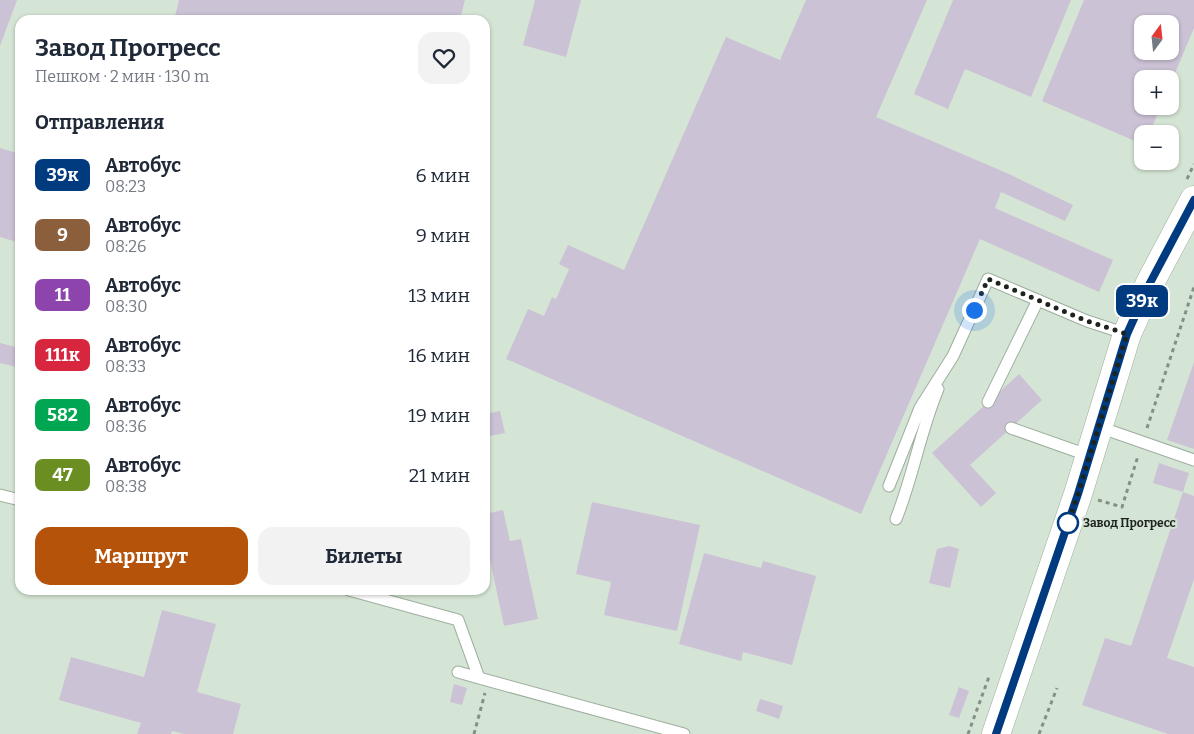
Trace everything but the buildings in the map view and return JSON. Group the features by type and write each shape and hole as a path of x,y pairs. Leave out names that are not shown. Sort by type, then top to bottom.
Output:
{"main road":[{"path":"996,734 1078,494 1127,334 1150,283 1194,200"}],"lane":[{"path":"896,519 929,411 988,279 1087,321 1127,334"},
{"path":"988,402 1038,300"},
{"path":"889,486 920,408 952,356"},
{"path":"1098,427 1194,460"},
{"path":"1011,428 1090,456"},
{"path":"0,496 15,499"},
{"path":"367,595 458,620 484,679"},
{"path":"458,672 684,734"}],"path":[{"path":"1122,507 1194,287"},
{"path":"474,734 484,679"},
{"path":"1039,734 1057,688"}],"bus line":[{"name":"39к","path":"996,734 1078,494 1127,334 1150,283 1194,200"}],"place":[{"name":"Завод Прогресс","path":"1068,523"}],"route":[{"path":"974,310 988,279 1087,321 1127,334 1068,523"}]}
